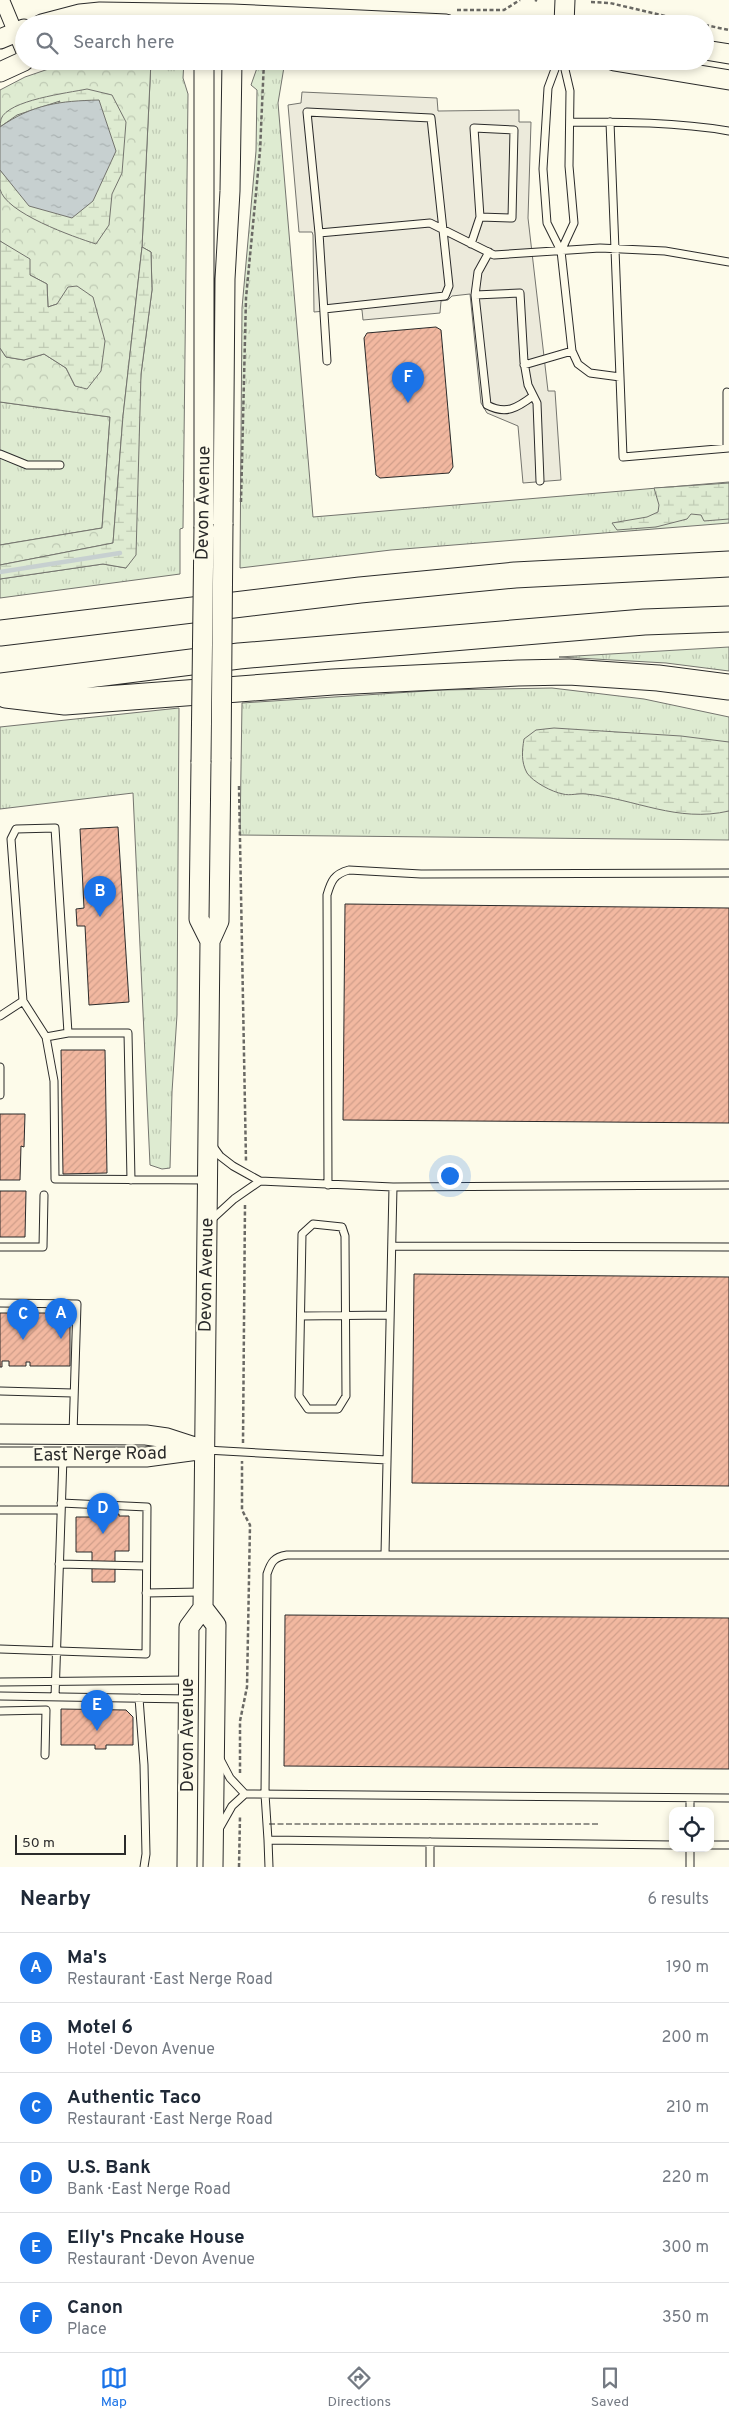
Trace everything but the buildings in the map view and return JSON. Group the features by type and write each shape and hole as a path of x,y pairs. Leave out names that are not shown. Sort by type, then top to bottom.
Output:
{"highway":[{"path":"586,572 729,554"},
{"path":"0,633 360,590 514,575 729,564"},
{"path":"0,686 239,656 644,622 729,619"},
{"path":"0,694 65,702 333,682 518,672 568,672 658,678 729,688"},
{"path":"568,672 729,701"}],"main road":[{"path":"564,15 565,0"},
{"path":"76,15 100,12 232,12 286,15"},
{"path":"714,52 729,54"},
{"path":"0,72 15,65"},
{"name":"Devon Avenue","path":"204,70 204,527 199,919 210,941"},
{"name":"Devon Avenue","path":"213,1867 216,1625 203,1600 204,1450 210,941 219,921 222,524 232,70"},
{"path":"668,70 729,80"},
{"name":"East Nerge Road","path":"0,1434 146,1435 167,1438 204,1450"},
{"name":"East Nerge Road","path":"0,1457 146,1457 204,1450"},
{"name":"Devon Avenue","path":"187,1867 188,1627 203,1600"}],"street":[{"path":"2,0 13,34"}],"lane":[{"path":"555,70 548,88 543,169 547,223 561,251 572,351 578,364 590,374 620,377"},
{"path":"561,251 574,223 569,166 570,91 565,70"},
{"path":"324,308 445,296 450,286 431,118 307,112 319,233 327,361"},
{"path":"570,122 610,122 707,127 729,130"},
{"path":"610,122 623,457 728,448 728,390"},
{"path":"471,244 480,217 474,128 514,130 512,218 480,217"},
{"path":"319,233 430,223 489,252 506,255 614,248 665,251 729,262"},
{"path":"489,252 478,272 475,295 487,405 505,412 518,407 533,396"},
{"path":"475,295 520,293 524,365 528,385 537,403 540,481"},
{"path":"524,365 572,351"},
{"path":"0,454 27,465 60,465"},
{"path":"68,1033 55,828 16,829 11,839 23,1001 46,1036 54,1081 56,1179 208,1180"},
{"path":"328,1185 327,895 332,880 339,873 349,870 421,874 729,873"},
{"path":"0,1016 23,1001"},
{"path":"46,1036 68,1033 128,1033 131,1180"},
{"path":"0,1066 0,1095"},
{"path":"209,1141 220,1156 233,1166 260,1181 393,1187 729,1186"},
{"path":"208,1223 234,1199 260,1181"},
{"path":"385,1554 393,1187"},
{"path":"0,1247 43,1247 44,1195"},
{"path":"314,1224 342,1227 345,1236 346,1396 338,1409 308,1409 299,1396 301,1316 302,1234 314,1224"},
{"path":"392,1246 729,1247"},
{"path":"0,1303 77,1304 73,1434"},
{"path":"301,1316 390,1314"},
{"path":"0,1391 73,1393"},
{"path":"204,1450 387,1460"},
{"path":"55,1696 64,1456"},
{"path":"0,1510 61,1507 147,1507 146,1654 0,1649"},
{"path":"268,1867 265,1794 267,1574 270,1563 278,1557 287,1555 385,1554 729,1555"},
{"path":"59,1564 146,1566"},
{"path":"146,1593 203,1600"},
{"path":"0,1682 188,1680"},
{"path":"0,1696 188,1700"},
{"path":"139,1698 144,1765 146,1854 144,1867"},
{"path":"0,1711 46,1710 45,1755"},
{"path":"214,1747 230,1778 242,1794"},
{"path":"242,1794 729,1798"},
{"path":"213,1840 232,1806 242,1794"},
{"path":"690,1798 690,1807"},
{"path":"268,1840 669,1845"},
{"path":"430,1842 430,1867"},
{"path":"714,1845 729,1845"},
{"path":"690,1852 690,1867"}],"path":[{"path":"591,2 610,3 661,15"},
{"path":"714,27 729,30"},
{"path":"241,502 246,298 259,160 264,70"},
{"path":"239,776 246,1164"},
{"path":"243,1418 245,1205"},
{"path":"239,1867 242,1794 240,1721 247,1687 250,1525 242,1510 242,1498"}],"green space":[{"path":"46,70 151,70 142,247 123,416 113,543 0,565 0,545 102,528 110,417 0,402 0,348 6,357 24,360 44,354 66,368 75,386 57,304 48,307 47,284 30,275 10,248 0,241 0,90 25,77"},
{"path":"151,70 183,70 183,78 188,94 183,528 180,529 180,574 0,598 0,579 103,564 126,568 141,374 152,290 151,252 142,247"},
{"path":"256,70 284,70 278,103 313,517 729,482 729,523 391,550 240,568 242,308 256,151 257,90 251,85"},
{"path":"87,89 112,95 126,122 122,173 112,194 109,225 96,244 57,230 27,215 14,207 5,198 0,189 0,170 9,180 60,101 17,115 0,127 1,119 6,112 26,102 40,98"},
{"path":"0,241 30,259 30,275 47,284 48,307 57,304 68,287 77,286 93,297 105,341 101,371 87,389 75,386 66,368 44,354 24,360 6,357 0,348"},
{"path":"142,247 151,252 152,290 141,374 136,555 126,568 103,564 0,579 0,565 113,543 123,416"},
{"path":"0,402 110,417 102,528 0,545"},
{"path":"729,483 729,519 704,521 701,515 691,514 687,519 656,527 617,530 612,523 647,517 658,512 659,505 654,488"},
{"path":"729,647 729,671 666,663 559,657"},
{"path":"552,688 644,699 729,717 729,840 240,835 242,703 442,690"},
{"path":"179,708 177,1015 170,1168 162,1169 150,1165 133,793 0,809 0,727"},
{"path":"554,728 681,736 729,742 729,811 710,814 674,812 604,797 583,794 566,795 548,789 527,773 523,761 523,748 524,739 536,730"}],"shaded area":[{"path":"302,92 437,98 438,111 519,110 519,122 531,122 528,218 548,391 555,391 561,480 523,483 518,426 487,413 481,403 470,294 452,296 448,300 441,301 440,313 363,320 362,310 358,308 314,312 313,235 312,232 299,232 288,105 301,103"}],"water":[{"path":"99,100 116,151 93,201 72,218 29,206 0,170 0,127 24,113 47,105 72,101"}],"waterway":[{"path":"0,572 120,553"}],"fence":[{"path":"269,1824 600,1824"}],"place":[{"name":"Canon","path":"408,403"},
{"name":"Motel 6","path":"100,917"},
{"name":"Ma's","path":"61,1339"},
{"name":"Authentic Taco","path":"23,1340"},
{"name":"U.S. Bank","path":"103,1534"},
{"name":"Elly's Pncake House","path":"97,1731"}]}
